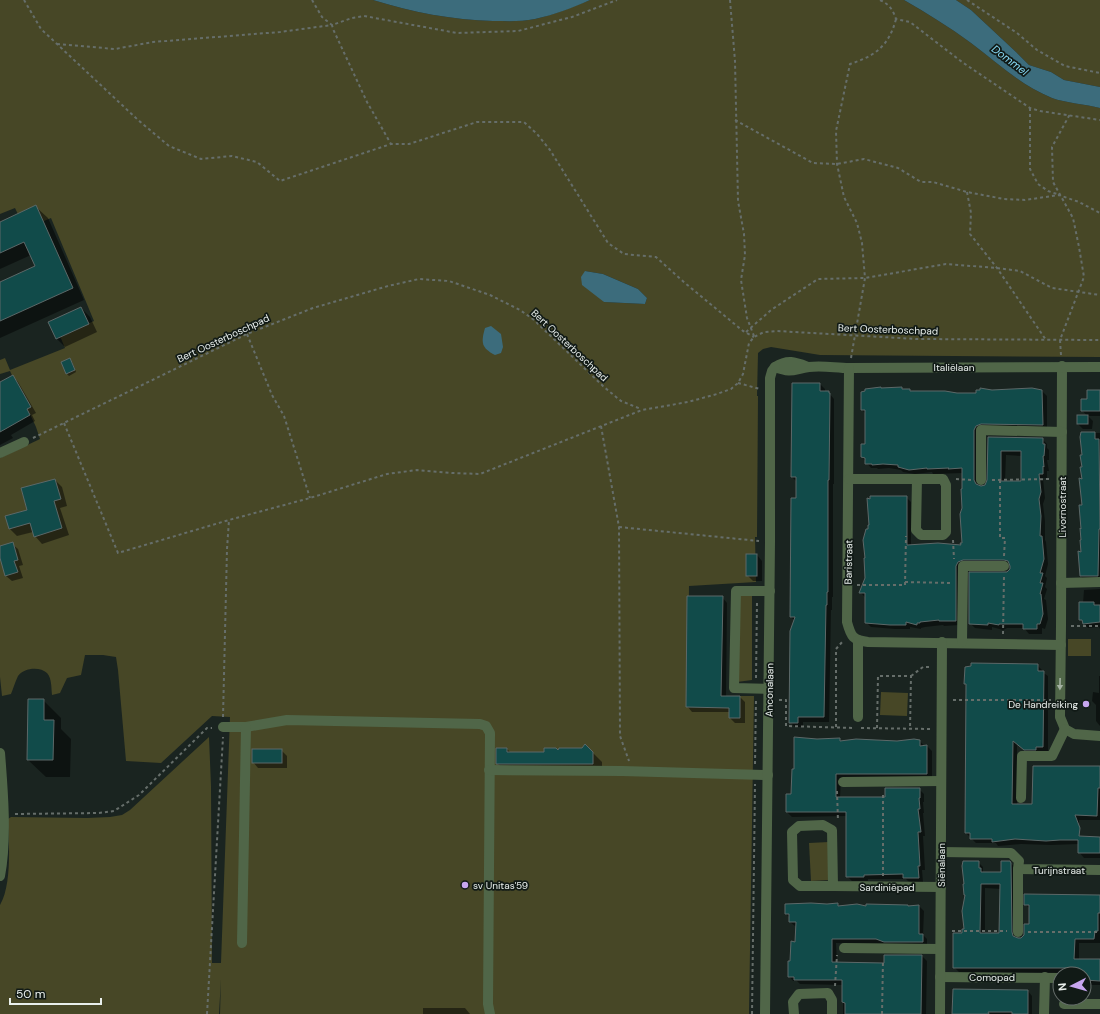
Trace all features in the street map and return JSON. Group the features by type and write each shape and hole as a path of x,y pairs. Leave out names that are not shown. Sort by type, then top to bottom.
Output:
{"street":[{"name":"Italiëlaan","path":"775,367 783,362 796,362 808,367 850,368 1100,367"},
{"name":"Livornostraat","path":"1062,366 1060,717 1065,729"},
{"name":"Anconalaan","path":"765,1014 770,591 770,378 775,367"},
{"name":"Baristraat","path":"850,368 847,622 854,637 858,717"},
{"path":"981,480 981,430 1062,432"},
{"path":"0,453 24,442"},
{"path":"849,479 917,479 943,479 946,485 946,532 943,535 921,535 916,530 917,479"},
{"path":"962,642 963,566 1004,566"},
{"path":"1061,583 1100,582"},
{"path":"769,689 734,688 736,591 770,591"},
{"path":"854,637 868,642 962,642 1061,645"},
{"name":"Siënalaan","path":"940,1014 942,642"},
{"path":"223,727 246,727 287,720 480,724 486,726 490,733 488,1004 490,1014"},
{"path":"242,943 246,727"},
{"path":"1021,798 1022,756 1052,756 1065,729 1074,734 1100,736"},
{"path":"0,753 3,814 3,852 0,876"},
{"path":"489,770 633,771 768,775"},
{"path":"843,782 941,781"},
{"name":"Sardiniëpad","path":"832,830 823,825 799,826 792,832 793,880 800,886 940,886"},
{"path":"832,830 833,886"},
{"name":"Turijnstraat","path":"941,852 1011,853 1019,861 1018,932"},
{"name":"Turijnstraat","path":"1018,870 1100,870"},
{"path":"844,948 940,949"},
{"name":"Comopad","path":"940,977 1052,978"},
{"path":"1044,977 1044,1014"},
{"path":"794,1014 794,1002 799,994 828,994 832,1000 832,1014"}],"path":[{"path":"24,0 41,29 138,120 170,146 201,159 232,156 257,162 280,181 390,144 409,144 477,122 524,122 537,134 550,150 608,243 624,254 656,257 685,283 754,337"},
{"path":"312,0 322,17 332,25 367,102 390,144"},
{"path":"57,44 115,49 153,42 280,32 332,25 352,18 364,16 457,33 518,31 572,17 617,0"},
{"path":"730,0 734,61 738,201 744,234 742,280 747,318 754,337"},
{"path":"850,368 854,336 865,278 857,223 844,197 837,164 836,131 850,64 873,55 886,44 893,32 896,19 892,9 880,0"},
{"path":"967,0 1017,33 1037,50 1065,66 1100,73"},
{"path":"896,19 910,22 962,62 1030,108 1040,111 1070,114 1100,120"},
{"path":"1030,108 1030,169 1038,184 1048,191 1079,202 1100,213"},
{"path":"1062,366 1060,340 1084,277 1073,218 1053,182 1052,147 1070,114"},
{"path":"735,120 813,163 837,164 864,159 898,168 921,182 933,182 967,192 1004,199 1025,200 1059,195"},
{"path":"967,192 970,213 970,234 996,268 1046,340"},
{"path":"746,332 771,310 818,279 865,278 946,264 1020,271 1052,288 1100,295"},
{"name":"Bert Oosterboschpad","path":"24,442 247,334 313,308 388,286 419,280 449,281 490,295 520,310 534,320 621,402 642,410"},
{"name":"Bert Oosterboschpad","path":"754,337 764,332 777,331 917,339 1100,340"},
{"path":"247,334 272,395 284,416 310,498"},
{"path":"64,423 118,553 310,498 387,474 417,470 480,474 642,410 688,402 717,394 731,389 738,383 743,374 749,343 754,337"},
{"path":"738,383 770,392"},
{"path":"601,426 619,528 620,736 633,771"},
{"path":"943,479 1062,479"},
{"path":"207,1014 223,727 229,520"},
{"path":"619,528 770,542"},
{"path":"946,532 954,541 954,566 963,566"},
{"path":"848,585 905,585 906,535 921,535"},
{"path":"905,582 962,583"},
{"path":"752,1014 757,591"},
{"path":"1061,626 1100,626"},
{"path":"836,727 836,649 854,637"},
{"path":"877,728 878,676 911,676 923,667 942,667"},
{"path":"910,729 911,676"},
{"path":"769,700 786,700 786,726 942,729"},
{"path":"942,700 1060,700"},
{"path":"3,814 99,813 114,811 139,796 207,728 223,727"},
{"path":"883,781 883,887"},
{"path":"832,830 838,824 837,791 843,782"},
{"path":"828,994 836,986 836,952 844,948"},
{"path":"882,1014 883,948"}],"shaded area":[{"path":"0,0 373,0 417,12 447,17 478,20 524,21 563,11 590,0 904,0 954,31 1019,80 1040,93 1057,100 1100,108 1100,357 820,355 771,347 763,349 758,353 757,537 755,537 756,582 689,586 688,680 739,705 739,696 754,696 749,1014 220,1014 221,979 219,1014 0,1014 0,905 4,897 8,875 8,819 11,817 87,818 122,815 130,810 209,737 211,786 212,963 221,963 230,717 212,716 161,763 126,761 116,657 85,655 81,675 67,678 60,693 52,695 51,680 47,673 40,669 24,671 18,676 11,694 2,696 0,677 0,458 40,439 10,371 0,374 0,360 5,358 10,370 65,348 60,336 94,321 51,218 25,229 15,208 0,214","holes":["585,271 603,274 638,289 647,298 645,304 604,302"]},
{"path":"956,0 1100,0 1100,87 1064,80 1051,72 1029,65 971,10"},
{"path":"738,593 752,594 752,680 737,682"},
{"path":"1068,639 1091,639 1091,656 1068,656"},
{"path":"881,692 908,693 907,716 880,715"},
{"path":"829,842 830,880 811,881 809,843"}],"water":[{"path":"373,0 590,0 563,11 535,19 509,21 447,17 417,12"},
{"name":"Dommel","path":"904,0 956,0 971,10 1029,65 1051,72 1064,80 1100,87 1100,108 1057,100 1040,93 1019,80 954,31"},
{"path":"585,271 603,274 638,289 647,298 645,304 604,302 582,285 581,277"},
{"path":"491,326 501,334 503,347 501,353 495,355 487,350 483,344 485,328"}],"building":[{"path":"36,205 73,288 0,321 0,282 35,266 24,242 0,253 0,222"},
{"path":"81,307 89,324 56,339 48,322"},
{"path":"70,358 75,370 66,374 61,362"},
{"path":"13,375 31,407 27,409 30,415 0,432 0,382"},
{"path":"792,383 820,383 820,391 829,391 830,393 828,592 826,605 824,717 798,717 798,723 789,723 790,631 795,617 790,617 791,498 796,498 796,477 791,477"},
{"path":"902,387 902,389 910,389 910,391 945,391 957,393 976,393 976,390 980,390 980,388 992,390 1032,388 1042,390 1043,425 981,424 976,426 974,430 974,480 976,484 981,486 985,485 987,480 988,437 1043,438 1043,444 1045,444 1043,474 1039,474 1041,492 1039,499 1041,516 1040,536 1042,536 1044,559 1040,573 1043,573 1040,583 1043,583 1040,594 1043,614 1040,624 1037,624 1037,629 1023,629 1023,624 969,624 969,572 1007,572 1010,569 1010,566 1008,561 1004,560 963,560 958,562 956,566 956,621 939,620 920,622 917,623 917,625 906,622 906,625 865,623 865,593 859,593 865,578 863,540 866,529 868,529 869,525 867,498 870,499 870,496 907,496 907,545 938,543 961,545 960,514 962,508 962,468 927,468 909,470 898,467 898,465 865,464 865,458 861,457 861,444 865,444 865,410 861,410 861,392 865,391 865,389","holes":["1001,451 1021,451 1021,481 1001,481"]},
{"path":"1087,390 1100,390 1100,411 1081,411 1081,399 1087,399"},
{"path":"1077,415 1088,415 1088,424 1077,424"},
{"path":"1081,432 1095,432 1095,439 1099,439 1100,529 1098,576 1080,576 1078,551 1081,552 1079,505 1082,505 1079,478 1082,479 1080,467 1082,467 1080,455 1082,455 1080,437"},
{"path":"55,479 61,499 54,501 62,528 34,537 30,523 9,529 5,516 27,510 21,488"},
{"path":"13,542 18,560 14,561 18,572 5,576 0,558 0,546"},
{"path":"746,554 757,554 757,576 746,576"},
{"path":"687,596 723,596 721,696 740,696 740,718 729,718 729,708 686,707"},
{"path":"1079,602 1094,602 1094,605 1100,605 1100,622 1083,624 1082,620 1079,620"},
{"path":"971,663 1038,664 1038,671 1044,671 1043,747 1036,747 1036,750 1024,750 1013,741 1012,804 1032,804 1033,766 1100,766 1100,788 1098,788 1097,816 1075,815 1080,828 1079,836 1100,837 1100,853 1078,853 1078,840 1046,841 1015,839 992,842 992,839 970,839 970,833 965,833 966,684 964,684 965,667 971,666"},
{"path":"28,699 44,699 44,720 54,720 53,760 27,760"},
{"path":"794,737 817,739 840,738 840,741 856,739 897,741 914,739 920,740 920,746 927,745 927,774 836,774 836,797 885,797 885,788 920,788 920,809 918,809 921,832 918,832 920,866 918,866 919,878 903,878 903,874 846,877 846,812 786,812 786,794 791,794 792,769 794,769"},
{"path":"585,744 593,752 593,764 496,764 496,748 507,748 507,752 544,752 544,748 556,748 558,750 559,748 582,748"},
{"path":"252,749 282,749 282,763 252,763"},
{"path":"963,861 979,861 979,868 981,868 981,872 1001,872 1001,861 1010,861 1012,932 1013,936 1018,938 1021,938 1024,935 1024,924 1029,924 1029,905 1024,905 1024,894 1100,895 1098,931 1095,931 1094,939 1075,939 1074,959 1100,959 1100,981 1092,980 1092,966 1052,966 1052,968 953,968 953,933 962,933 962,929 964,929 962,911 965,895 962,866","holes":["981,884 1000,884 999,933 980,933"]},
{"path":"838,903 838,906 857,904 866,906 866,904 908,906 919,905 919,934 923,934 923,942 884,942 876,939 832,939 832,962 884,963 884,955 922,955 921,1014 845,1014 845,1003 842,1002 842,980 794,980 794,977 788,977 788,961 790,961 791,941 795,942 796,922 789,922 789,914 785,914 785,904"},
{"path":"953,989 1028,990 1028,1014 988,1012 989,1014 952,1014"}],"place":[{"name":"De Handreiking","path":"1086,704"},
{"name":"sv Unitas'59","path":"465,885"}]}
